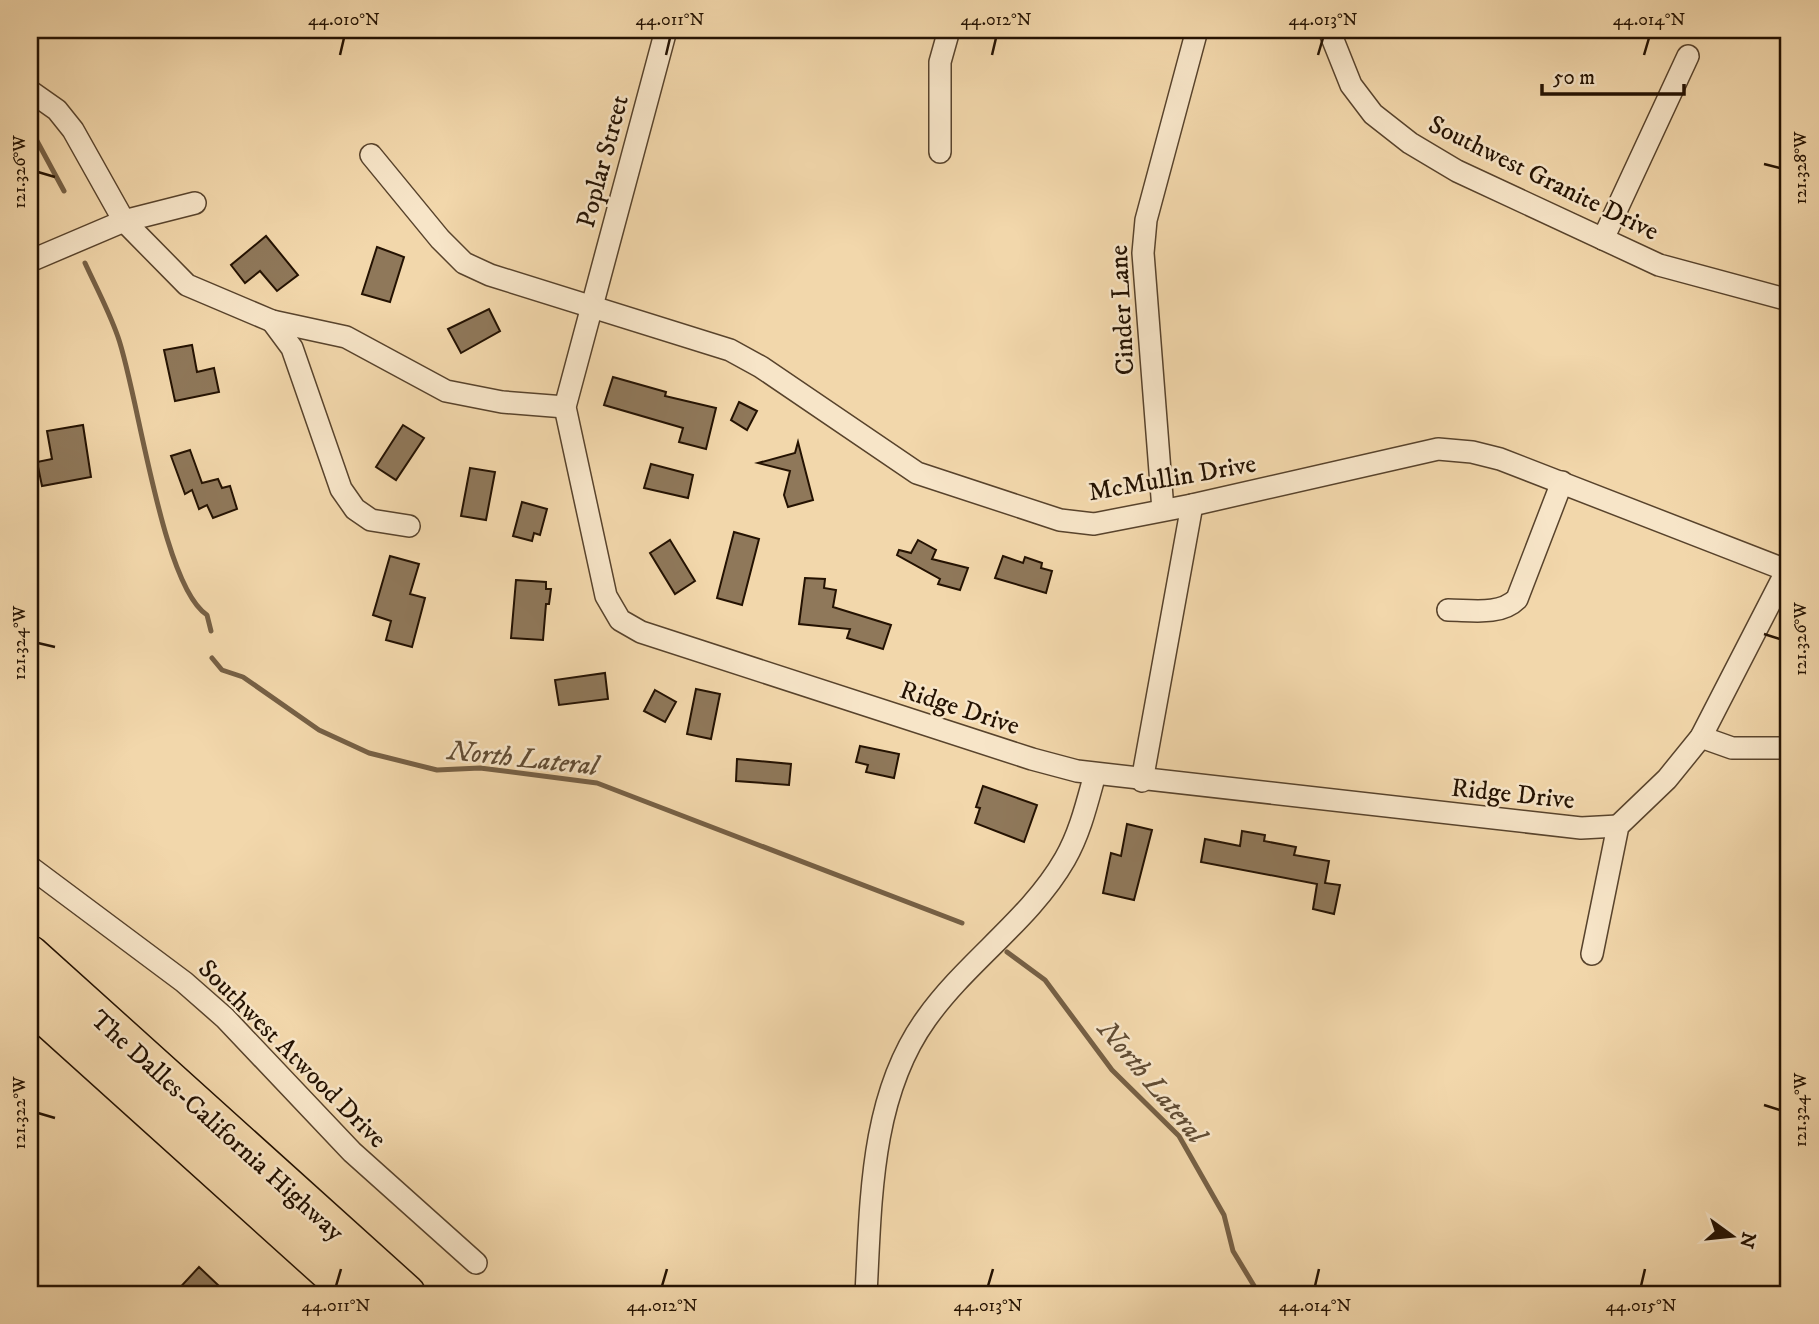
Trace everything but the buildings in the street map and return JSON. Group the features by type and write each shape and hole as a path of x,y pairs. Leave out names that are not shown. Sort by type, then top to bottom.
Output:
{"highway":[{"name":"The Dalles-California Highway","path":"30,955 406,1294"},
{"name":"The Dalles-California Highway","path":"30,1002 354,1294"}],"street":[{"name":"Poplar Street","path":"593,307 666,30"},
{"path":"940,152 940,62 949,30"},
{"name":"Cinder Lane","path":"1163,510 1143,253 1146,220 1197,30"},
{"name":"Southwest Granite Drive","path":"1334,32 1351,85 1373,114 1410,143 1457,171 1689,276 1789,300"},
{"path":"1603,239 1688,56"},
{"path":"30,90 57,110 73,130 124,221 187,285 272,321 346,337 446,391 502,402 565,407"},
{"name":"McMullin Drive","path":"371,155 464,263 490,275 730,350 761,367 917,473 1060,520 1094,524 1192,505 1438,449 1472,452 1500,459 1788,568"},
{"path":"30,261 124,221 195,203"},
{"name":"Ridge Drive","path":"593,307 565,407 606,596 620,620 641,632 1019,755 1095,774 1581,828 1618,826"},
{"path":"272,321 292,348 341,489 355,509 371,520 409,526"},
{"path":"1448,610 1496,610 1510,607 1517,599 1562,482"},
{"path":"1142,781 1192,505"},
{"path":"1592,954 1618,826 1667,779 1701,737 1788,568"},
{"path":"1701,737 1732,748 1789,748"},
{"path":"866,1294 872,1176 887,1108 908,1051 925,1020 956,981 1051,880 1080,828 1095,774"},
{"name":"Southwest Atwood Drive","path":"30,867 184,982 225,1017 352,1152 476,1263"}],"waterway":[{"name":"North Lateral","path":"30,128 64,191"},
{"name":"North Lateral","path":"85,263 118,337 164,529 177,567 191,597 207,615 211,631"},
{"name":"North Lateral","path":"212,658 222,670 243,677 319,730 369,753 437,770 480,768 597,783 962,923"},
{"name":"North Lateral","path":"1007,952 1045,980 1112,1070 1179,1136 1224,1215 1233,1251 1259,1294"}]}
